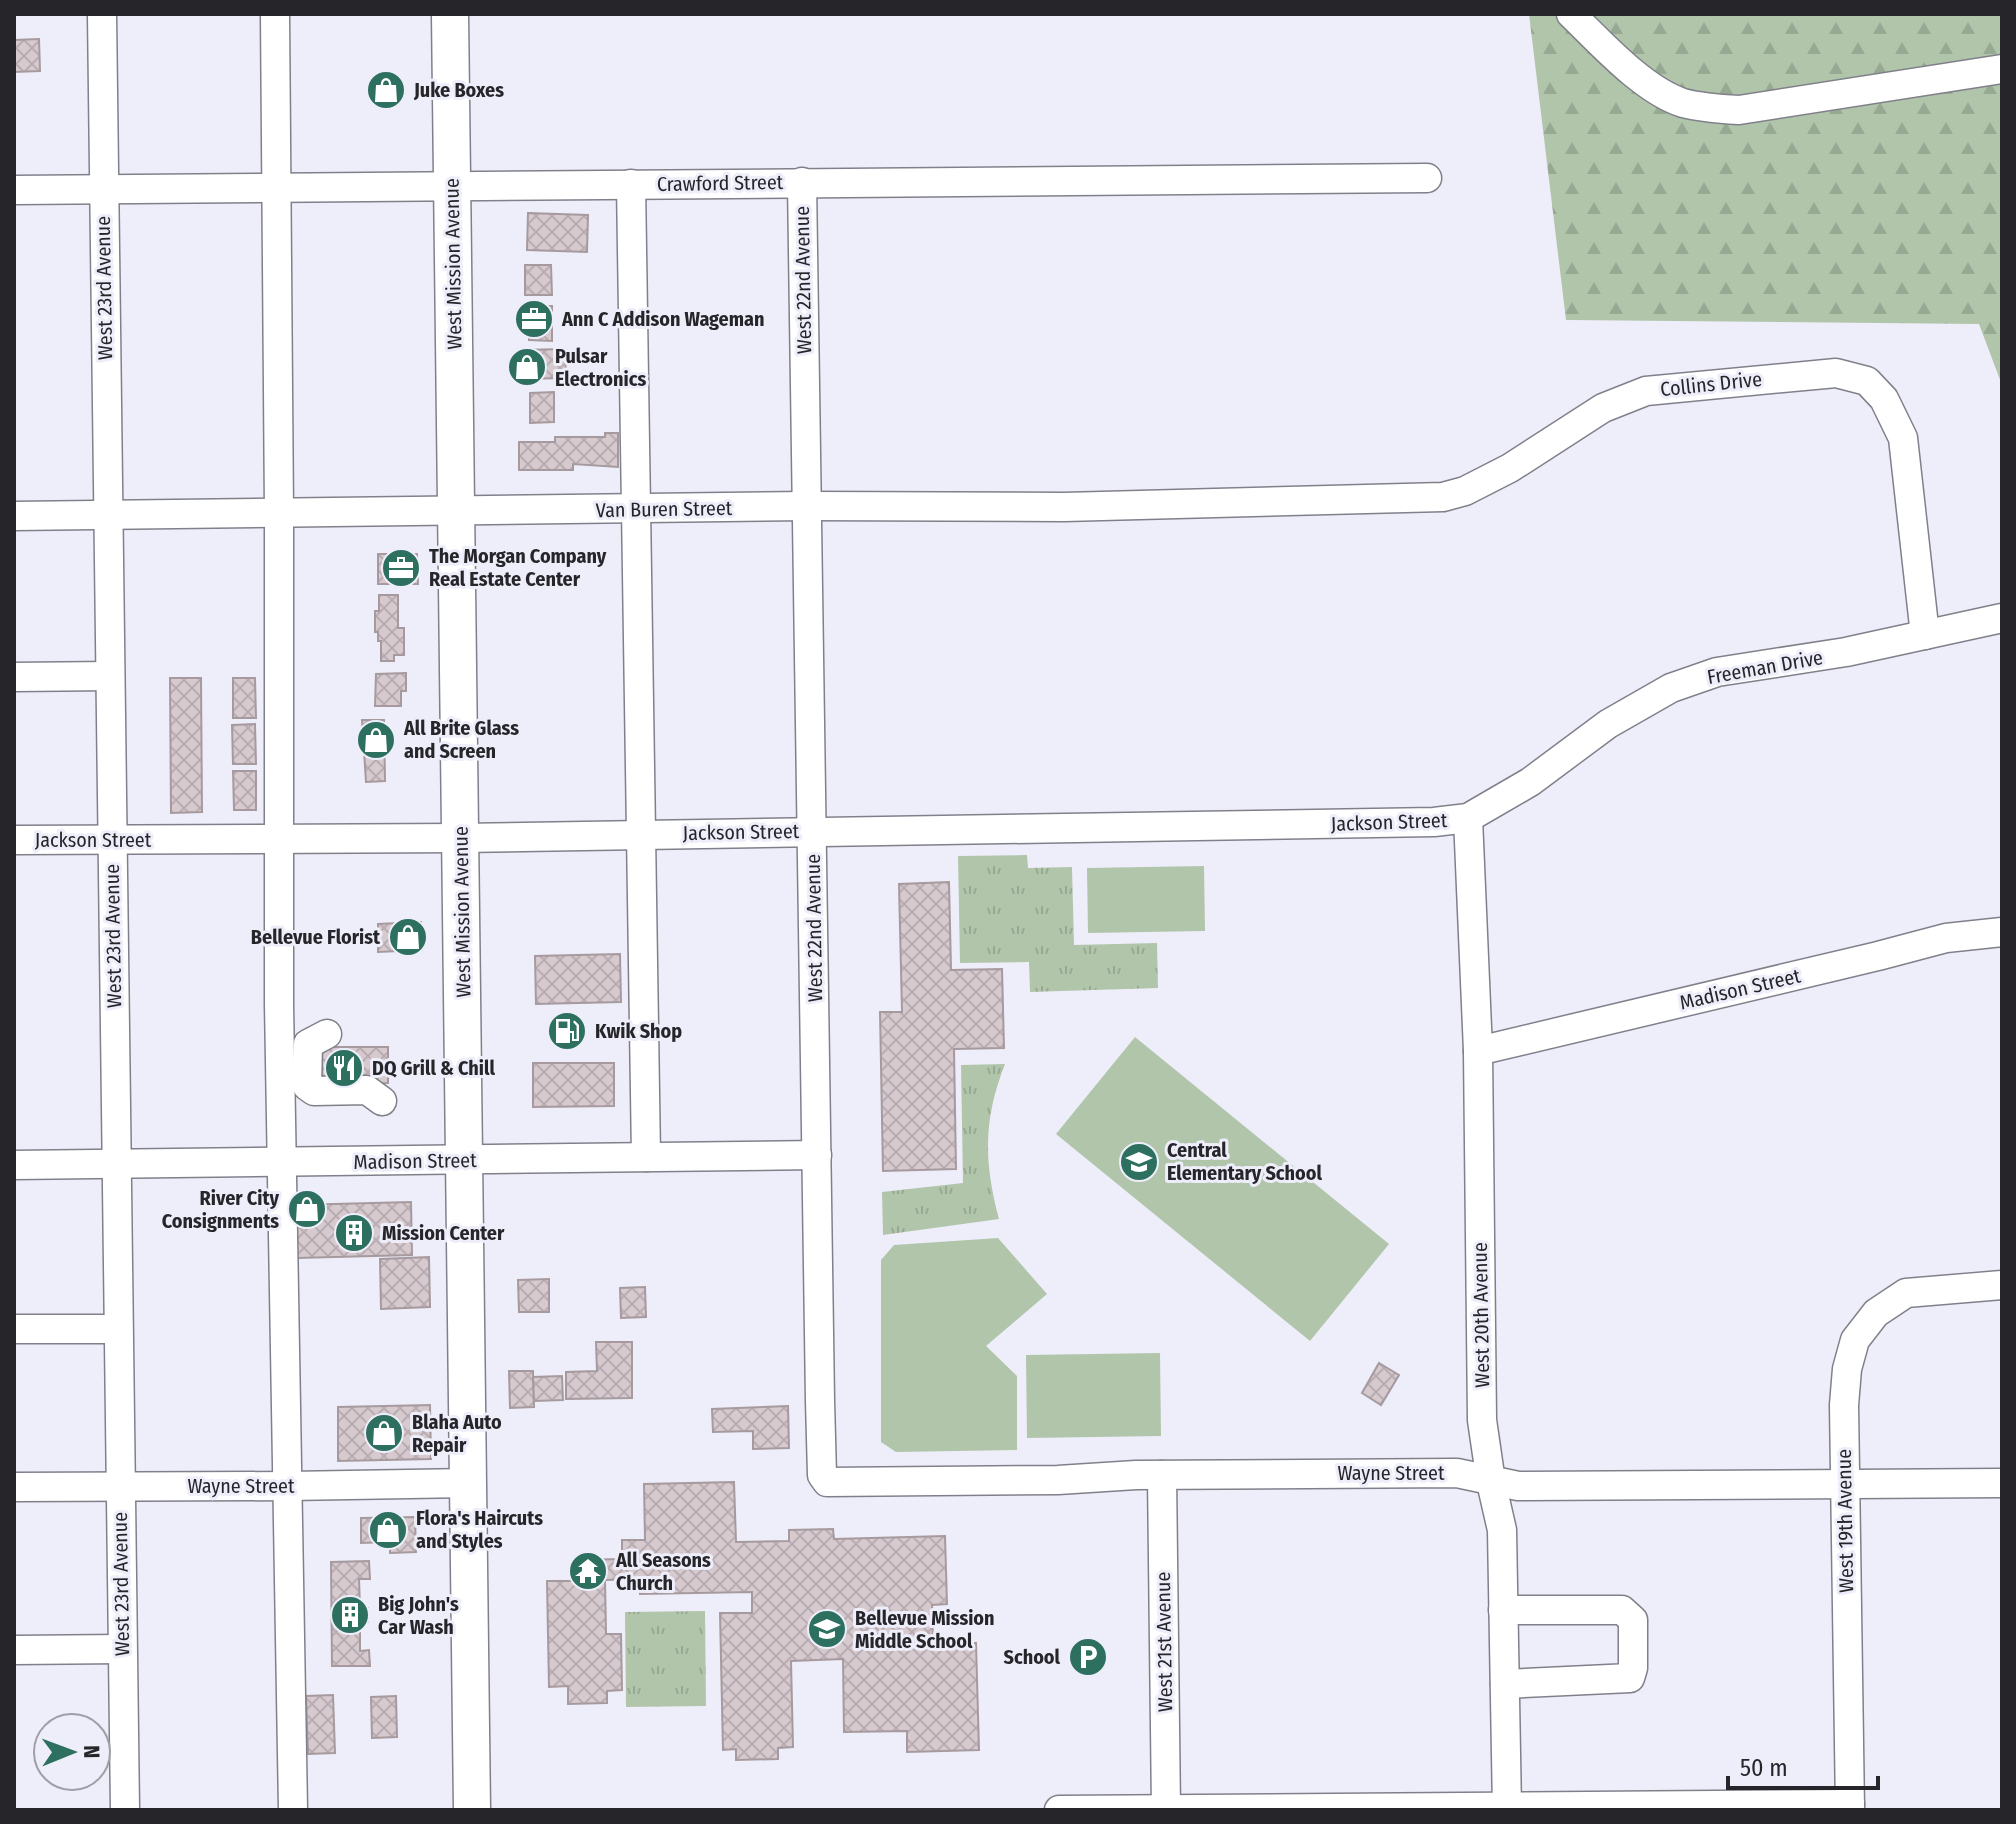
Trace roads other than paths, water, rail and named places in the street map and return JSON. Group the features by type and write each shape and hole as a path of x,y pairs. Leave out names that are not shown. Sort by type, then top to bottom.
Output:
{"main road":[{"name":"West Mission Avenue","path":"450,14 472,1810"}],"street":[{"name":"West 23rd Avenue","path":"102,14 106,515 125,1810"},
{"path":"275,14 279,1004 293,1810"},
{"path":"1571,14 1653,88 1681,102 1711,109 1739,110 2002,69"},
{"name":"Crawford Street","path":"14,190 1427,178"},
{"name":"West 22nd Avenue","path":"802,182 821,1465 827,1482"},
{"path":"631,184 646,1157"},
{"name":"Collins Drive","path":"1314,502 1443,497 1465,491 1510,468 1603,408 1646,391 1836,373 1867,381 1884,399 1903,438 1925,635"},
{"name":"Van Buren Street","path":"14,516 1314,502"},
{"name":"Freeman Drive","path":"1468,818 1530,782 1608,724 1671,688 1717,672 1846,652 2002,618"},
{"path":"14,677 110,676"},
{"name":"Jackson Street","path":"14,840 461,838 1418,822 1468,818"},
{"name":"West 20th Avenue","path":"1468,818 1478,1051 1482,1420 1502,1530 1507,1808"},
{"name":"Madison Street","path":"1478,1051 1946,938 2002,932"},
{"path":"327,1034 308,1044 307,1086 314,1091 367,1090 382,1101"},
{"name":"Madison Street","path":"14,1165 817,1155"},
{"name":"West 19th Avenue","path":"1850,1807 1844,1405 1847,1369 1855,1340 1876,1313 1906,1293 2002,1285"},
{"path":"14,1329 118,1329"},
{"name":"Wayne Street","path":"827,1482 1457,1473 1518,1486 2002,1483"},
{"name":"West 21st Avenue","path":"1162,1475 1166,1809"},
{"name":"Wayne Street","path":"14,1487 469,1483"},
{"path":"1503,1610 1622,1610 1633,1620 1634,1659 1630,1678 1505,1684"},
{"path":"14,1650 122,1649"},
{"path":"1059,1810 1850,1807"}],"place":[{"name":"Juke Boxes","path":"386,90"},
{"name":"Ann C Addison Wageman","path":"534,319"},
{"name":"Pulsar Electronics","path":"527,367"},
{"name":"The Morgan Company Real Estate Center","path":"401,568"},
{"name":"All Brite Glass and Screen","path":"376,740"},
{"name":"Bellevue Florist","path":"408,937"},
{"name":"Kwik Shop","path":"567,1031"},
{"name":"DQ Grill & Chill","path":"344,1068"},
{"name":"Central Elementary School","path":"1139,1162"},
{"name":"River City Consignments","path":"307,1209"},
{"name":"Mission Center","path":"354,1233"},
{"name":"Blaha Auto Repair","path":"384,1433"},
{"name":"Flora's Haircuts and Styles","path":"388,1530"},
{"name":"All Seasons Church","path":"588,1571"},
{"name":"Big John's Car Wash","path":"350,1615"},
{"name":"Bellevue Mission Middle School","path":"827,1629"},
{"name":"School","path":"1088,1657"}]}
